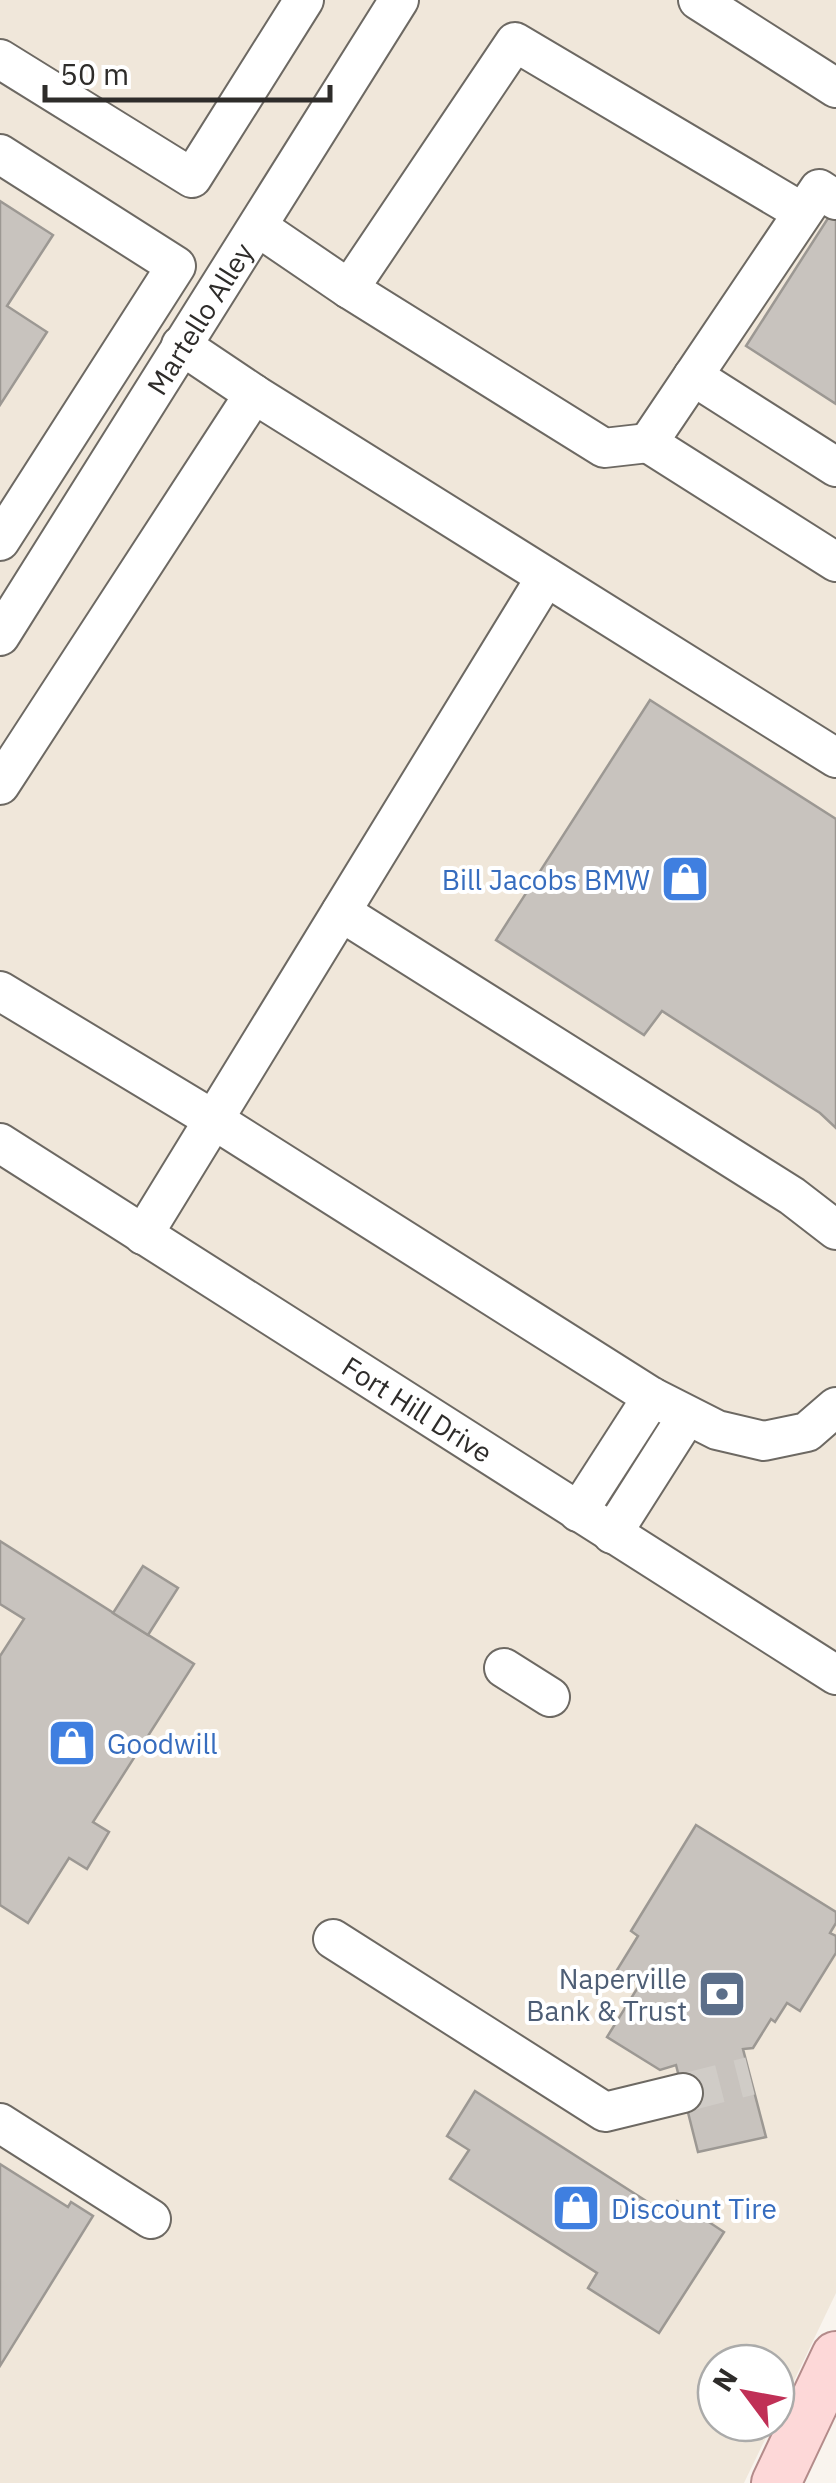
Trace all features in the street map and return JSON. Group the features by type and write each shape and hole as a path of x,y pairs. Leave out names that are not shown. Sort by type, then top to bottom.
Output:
{"main road":[{"path":"776,2483 836,2356"}],"street":[{"path":"0,59 192,178 304,0"},
{"name":"Martello Alley","path":"0,636 399,0"},
{"path":"698,0 749,13 836,88"},
{"path":"350,289 515,42 819,206 648,442"},
{"path":"0,154 176,266 0,541"},
{"path":"258,226 350,289 604,448 648,442 836,562"},
{"path":"181,345 836,758"},
{"path":"693,376 836,467"},
{"path":"0,785 254,394"},
{"path":"143,1235 546,577"},
{"path":"341,912 792,1196 836,1230"},
{"path":"0,991 214,1120 652,1398 687,1416 717,1430 764,1441 807,1432 836,1407"},
{"name":"Fort Hill Drive","path":"0,1143 836,1675"},
{"path":"578,1512 652,1398"},
{"path":"612,1534 687,1416"},
{"path":"504,1668 550,1697"},
{"path":"333,1940 605,2112 683,2092"},
{"path":"0,2123 151,2220"}],"shaded area":[{"path":"0,0 836,0 836,2293 796,2376 796,2343 696,2343 696,2443 763,2443 744,2483 0,2483"}],"building":[{"path":"0,201 53,235 7,306 47,332 0,405"},
{"path":"832,212 836,215 836,404 746,346"},
{"name":"Bill Jacobs BMW","path":"650,700 836,819 836,1128 820,1113 662,1011 644,1035 496,940"},
{"name":"Goodwill","path":"0,1541 194,1664 93,1822 109,1832 87,1869 69,1858 28,1923 0,1905 0,1656 24,1619 0,1604"},
{"path":"143,1566 178,1588 148,1635 113,1613"},
{"name":"Naperville Bank & Trust","path":"696,1825 836,1912 836,1923 830,1933 836,1936 836,1953 800,2011 787,2003 775,2022 771,2019 753,2048 743,2049 766,2137 698,2152 676,2065 660,2070 607,2037 640,1984 617,1970 638,1936 631,1931"},
{"name":"Discount Tire","path":"475,2091 668,2215 677,2201 724,2232 659,2333 588,2288 597,2273 450,2179 469,2150 447,2136"},
{"path":"0,2164 68,2207 71,2202 93,2216 0,2366"}],"tunnel":[{"path":"683,2093 750,2076"}],"place":[{"name":"Bill Jacobs BMW","path":"685,879"},
{"name":"Goodwill","path":"72,1743"},
{"name":"Naperville Bank & Trust","path":"722,1994"},
{"name":"Discount Tire","path":"576,2208"}]}
